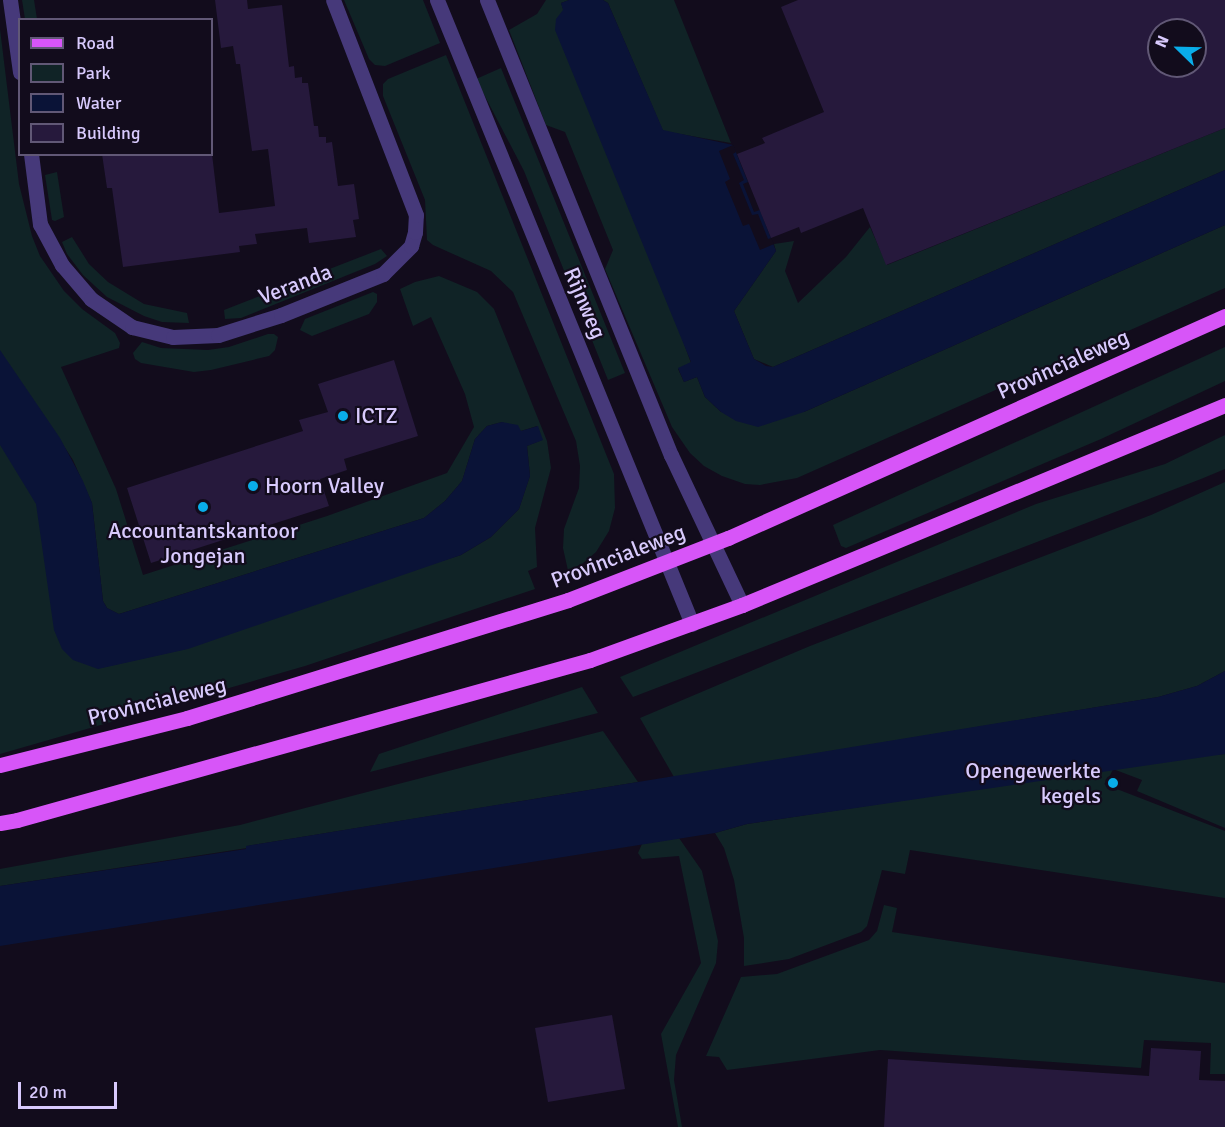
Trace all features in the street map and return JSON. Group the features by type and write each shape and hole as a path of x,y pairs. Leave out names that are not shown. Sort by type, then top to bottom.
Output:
{"main road":[{"name":"Provincialeweg","path":"0,765 187,718 568,600 713,544 1225,316"},
{"path":"0,823 590,660 741,605 1225,405"}],"street":[{"path":"10,0 18,58"},
{"name":"Veranda","path":"31,156 40,224 62,265 91,298 132,327 173,337 218,335 281,315 383,274 411,246 416,214 333,0"},
{"name":"Rijnweg","path":"437,0 491,137 638,487 665,562 692,624"},
{"name":"Rijnweg","path":"487,0 671,455 741,605"}],"green space":[{"path":"22,0 34,0 37,18 25,18"},
{"path":"344,0 423,0 440,43 385,66 375,65 369,59"},
{"path":"546,0 569,0 561,3 691,363 678,369 684,382 697,377 705,397 721,412 804,412 1225,225 1225,288 797,478 760,485 745,484 722,476 704,466 690,453 672,427 605,269 613,250 565,132 546,125 509,30 537,14"},
{"path":"603,0 674,0 731,143 663,131 608,3"},
{"path":"0,29 19,184 32,236 40,256 64,291 82,309 115,333 120,343 119,348 61,367 116,489 143,575 327,516 447,473 474,427 465,394 431,317 413,326 400,289 415,282 439,276 477,292 494,309 547,441 551,468 535,528 537,567 528,571 535,589 305,666 0,754","holes":["39,408 73,460 92,503 103,601 107,608 119,614 424,518 445,501 462,481 475,439 487,426 502,422 521,431 537,426 542,440 527,446 530,476 519,509 491,537 461,555 104,667"]},
{"path":"446,55 614,474 615,508 609,531 596,552 569,575 563,548 564,529 579,488 580,466 576,441 513,292 491,271 433,245 427,240 425,200 383,96 383,84 388,79"},
{"path":"501,68 625,373 608,380 524,171 476,79"},
{"path":"1225,128 1225,170 773,367 754,359 734,311 776,251 774,244 794,241 785,271 798,303 846,257 870,227 887,265"},
{"path":"57,172 64,217 55,221 52,220 45,175"},
{"path":"72,237 89,264 108,282 144,304 187,313 189,323 162,322 144,316 107,297 83,275 67,254 62,242"},
{"path":"381,249 387,256 375,264 241,318 225,319 224,310"},
{"path":"373,292 377,294 377,302 369,314 312,336 300,330 305,319"},
{"path":"268,334 278,337 275,350 269,356 211,370 194,372 141,363 135,359 133,353 142,342 161,348 208,350 229,347"},
{"path":"1225,347 1225,381 1101,439 846,548 841,546 833,525"},
{"path":"1225,435 1225,469 1201,479 633,697 620,677 1036,504 1165,464"},
{"path":"1225,482 1225,671 1197,686 1158,697 674,777 640,718 810,646 1151,515"},
{"path":"582,687 598,713 370,772 379,754"},
{"path":"603,731 638,782 247,846 247,848 0,886 0,869 240,825"},
{"path":"1225,754 1225,828 1137,791 1142,780 1113,769 1104,784 1225,831 1225,898 910,850 905,874 882,870 867,926 861,932 789,959 744,966 744,938 734,880 724,848 715,833 747,824 1196,756"},
{"path":"679,838 702,871 718,941 716,963 676,1055 674,1080 682,1127 678,1127 661,1034 701,963 679,856 642,859 638,853 642,844"},
{"path":"884,905 897,908 892,932 1225,983 1225,1074 1210,1074 1211,1043 1144,1040 1141,1068 880,1050 727,1070 719,1057 706,1056 741,977 777,974 869,940 877,931"}],"water":[{"path":"569,0 603,0 608,3 663,130 733,145 748,182 743,184 754,212 760,210 776,251 734,311 754,359 766,366 773,367 1225,170 1225,225 804,412 758,427 736,421 721,412 705,397 697,377 684,382 678,368 691,362 555,30 556,19 563,10 561,3"},
{"path":"0,350 60,438 83,481 92,503 103,601 107,608 119,614 424,518 445,501 462,481 475,439 487,426 502,422 518,425 521,431 538,426 543,440 527,446 530,476 519,509 491,537 461,555 188,649 98,669 73,660 62,649 54,630 36,504 0,445"},
{"path":"1225,671 1225,754 747,824 715,833 0,946 0,886 246,849 246,846 1158,697 1197,686"}],"pier":[{"path":"733,145 736,152 733,154 744,180 739,183 752,215 758,214 768,239 771,238 774,244 760,250 749,224 743,226 725,182 730,179 719,151"}],"building":[{"path":"215,0 247,0 248,9 282,5 289,67 294,66 295,78 302,77 302,83 308,83 314,126 318,126 319,137 326,137 326,143 332,142 338,186 354,184 359,219 353,220 356,237 309,243 307,228 255,234 257,244 239,246 240,252 123,267 112,188 107,188 102,156 212,156 219,213 275,206 268,149 252,151 240,64 236,64 233,46 221,48"},
{"path":"798,0 1225,0 1225,128 886,265 863,208 801,233 799,227 771,238 737,154 765,143 762,138 824,112 781,7"},
{"path":"394,360 418,436 344,459 347,470 320,479 329,506 151,563 127,488 303,431 299,420 328,412 318,384"},
{"path":"612,1015 625,1089 548,1102 535,1028"},
{"path":"1151,1048 1201,1051 1199,1080 1225,1081 1225,1127 884,1127 888,1059 1149,1076"}],"place":[{"name":"ICTZ","path":"343,416"},
{"name":"Hoorn Valley","path":"253,486"},
{"name":"Accountantskantoor Jongejan","path":"203,507"},
{"name":"Opengewerkte kegels","path":"1113,783"}]}
